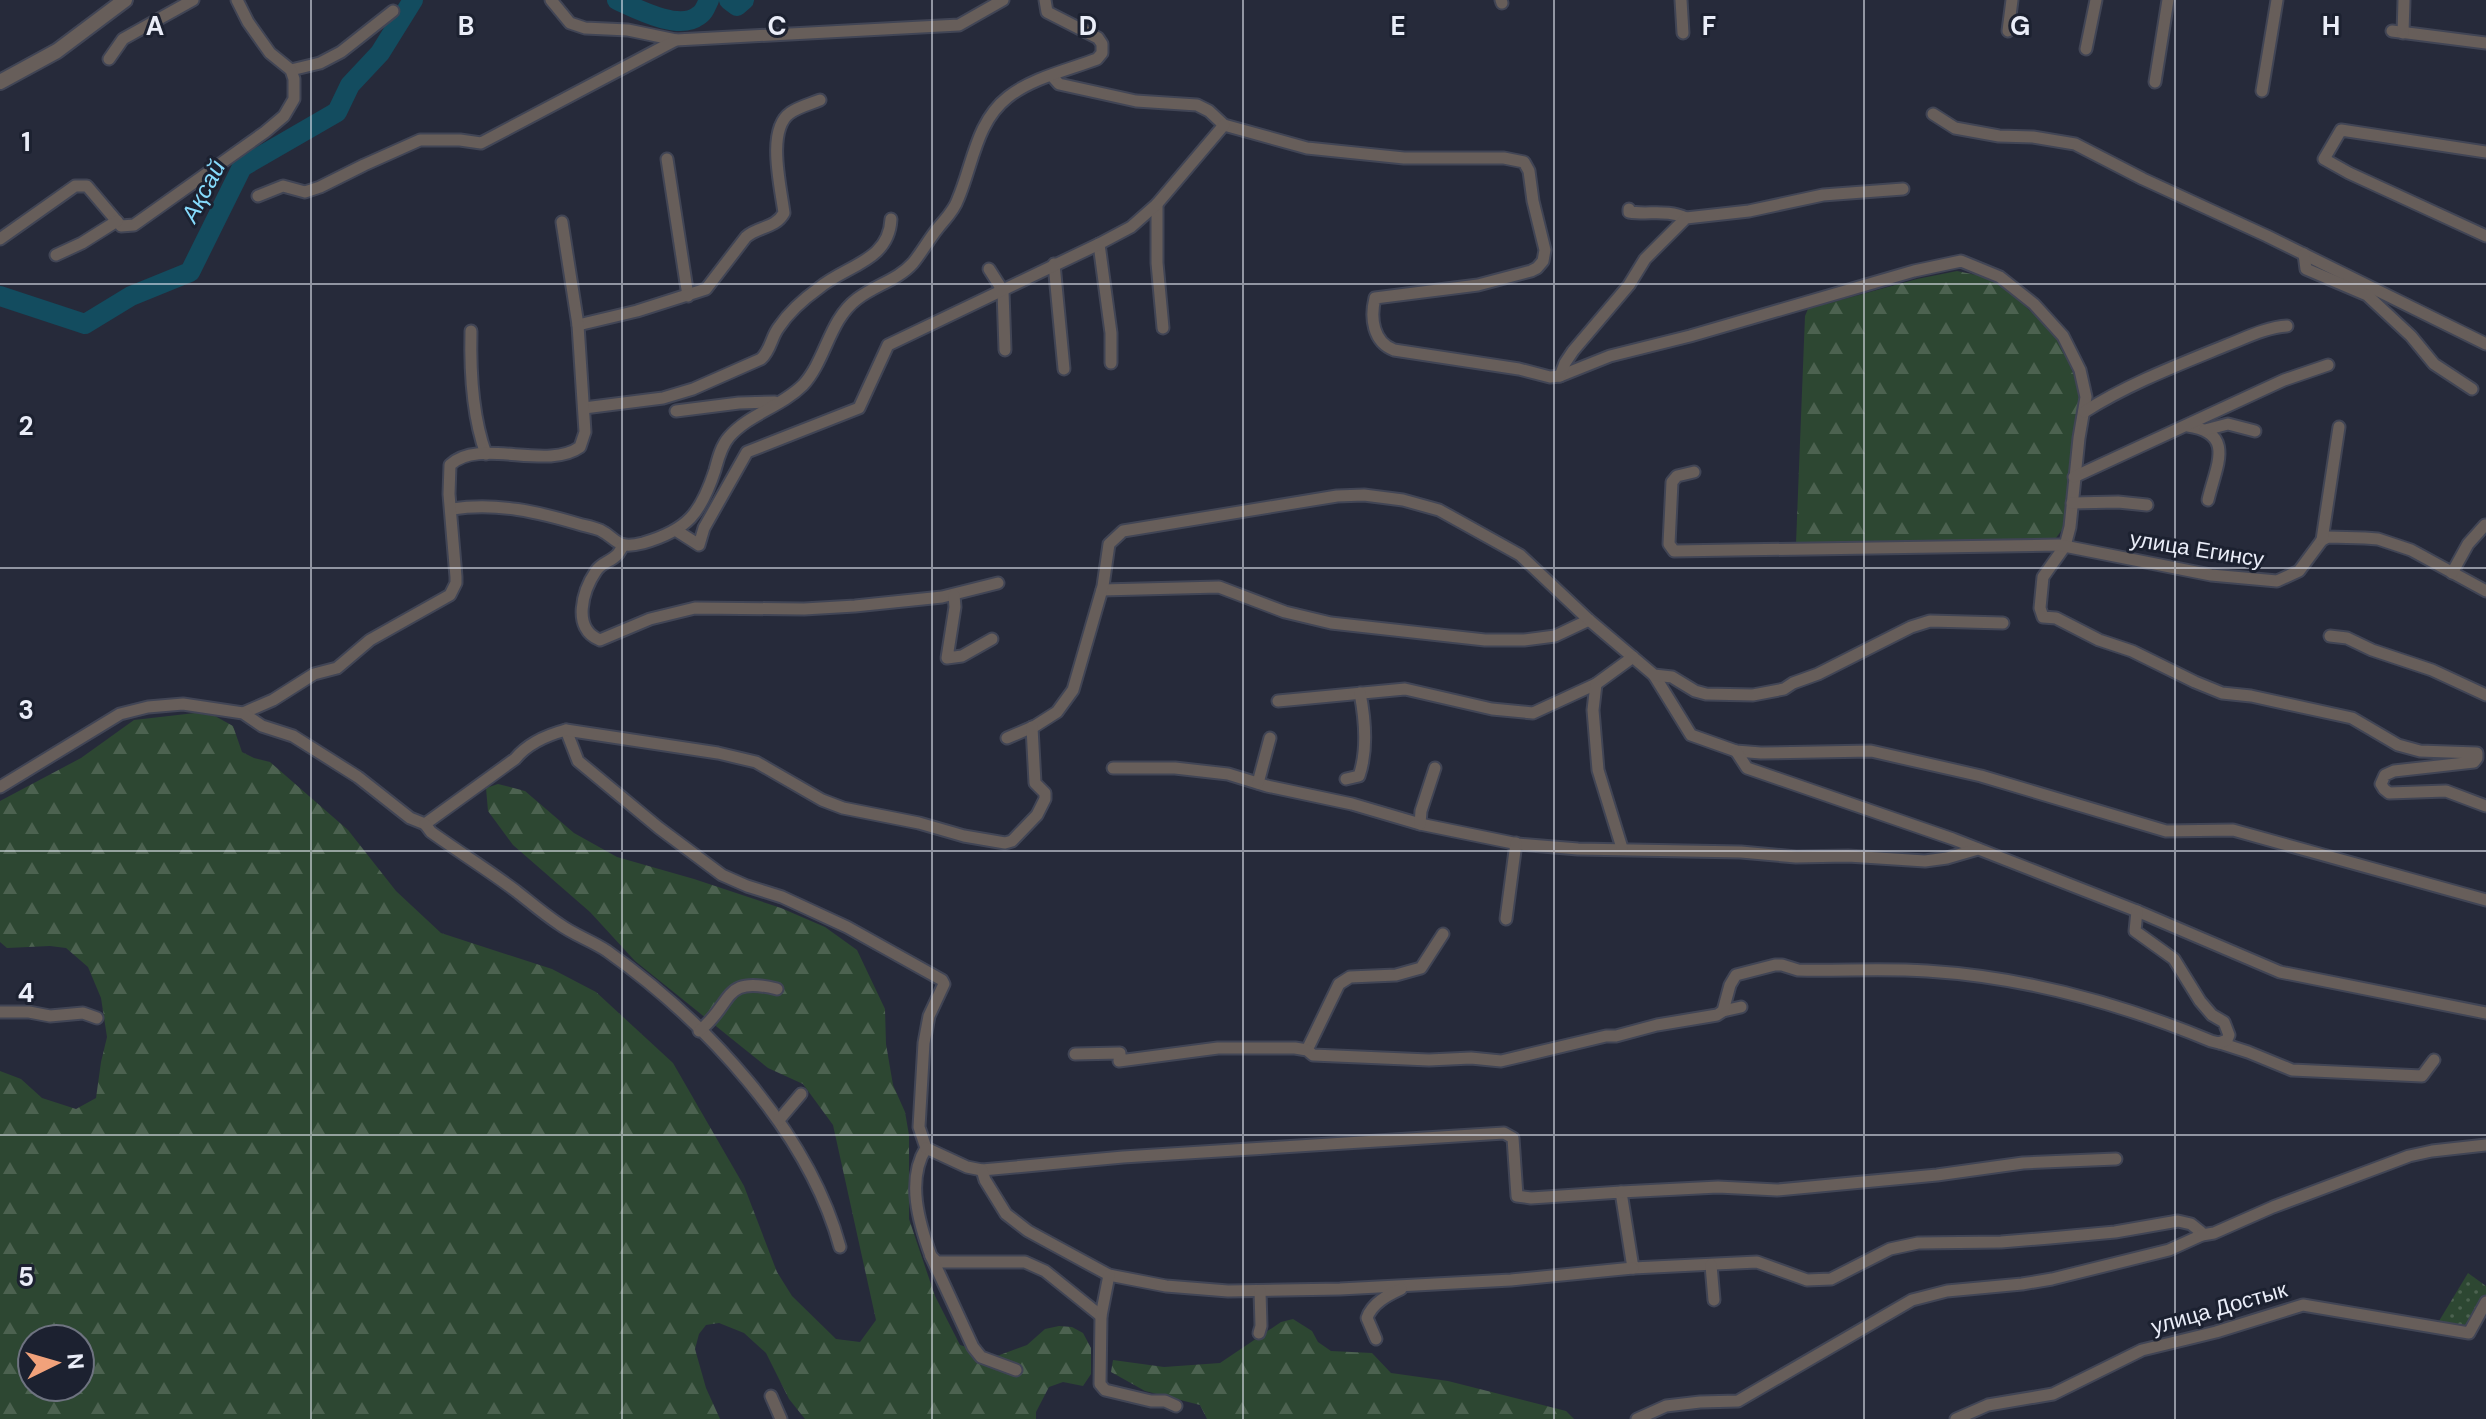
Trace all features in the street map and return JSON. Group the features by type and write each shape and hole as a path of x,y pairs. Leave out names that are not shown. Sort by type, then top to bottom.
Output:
{"street":[{"path":"0,82 57,51 125,0"},
{"path":"109,59 123,39 193,0"},
{"path":"0,239 75,186 87,186 121,226 134,225 284,116 294,99 291,70 270,53 237,0"},
{"path":"551,0 570,23 585,28 628,30 676,40 959,25 1003,0"},
{"path":"452,509 488,506 520,508 602,531 613,541 624,545 640,544 677,531 688,523 704,500 723,444 742,424 803,385 839,320 855,300 911,266 948,218 958,200 970,159 993,111 1009,96 1097,59 1102,53 1098,38 1047,12 1045,0"},
{"path":"1681,0 1683,33"},
{"path":"2008,31 2012,0"},
{"path":"2086,49 2096,0"},
{"path":"2155,82 2168,0"},
{"path":"2262,91 2277,0"},
{"path":"2404,0 2398,32 2486,43"},
{"path":"291,70 320,63 341,52 393,11"},
{"path":"258,196 283,186 305,192 320,187 420,140 481,143 676,40"},
{"path":"1052,76 1059,84 1136,101 1197,105 1224,125 1292,145 1404,158 1504,158 1524,162 1529,171 1545,250 1543,261 1537,268 1478,285 1375,298 1373,322 1380,340 1394,350 1519,369 1550,377 1560,376 1610,356 1914,271 1961,261 2000,277 2034,304 2063,336 2080,370 2086,397 2070,527 2065,546 2043,577 2040,608 2043,617 2056,618 2222,693 2251,696 2352,718 2398,745 2420,751 2477,753 2474,762 2394,771 2385,775 2381,784 2389,793 2446,791 2486,806"},
{"path":"578,325 637,311 706,289 751,233 780,221 784,213 777,152 781,124 789,113 820,100"},
{"path":"1933,114 1955,128 2075,144 2486,344"},
{"path":"677,531 699,545 704,528 747,452 859,408 888,345 1131,227 1157,204 1224,125"},
{"path":"2486,152 2341,130 2324,159 2486,236"},
{"path":"667,159 688,296"},
{"path":"1629,209 1629,212 1639,213 1676,213 1686,218 1749,211 1823,195 1903,189"},
{"path":"1157,204 1157,263 1163,328"},
{"path":"1560,376 1565,363 1629,285 1645,259 1686,218"},
{"path":"584,408 663,398 693,389 761,359 767,353 778,327 803,301 830,279 864,262 883,248 891,234 891,219"},
{"path":"56,255 117,221"},
{"path":"243,713 273,700 314,674 337,668 370,640 450,595 456,577 449,483 450,465 456,460 486,454 548,456 577,450 582,443 585,432 578,325 562,222"},
{"path":"1099,244 1111,333 1111,363"},
{"path":"2304,254 2306,269 2367,295 2411,336 2434,364 2472,389"},
{"path":"1054,264 1064,369"},
{"path":"989,269 1003,291 1005,350"},
{"path":"2084,412 2117,391 2254,334 2287,326"},
{"path":"471,331 478,433 486,454"},
{"path":"2074,477 2284,380 2328,365"},
{"path":"676,411 779,401"},
{"path":"2205,430 2228,424 2255,431"},
{"path":"2187,426 2215,436 2220,450 2208,500"},
{"path":"2322,540 2339,427"},
{"name":"улица Егинсу","path":"1694,472 1677,476 1672,482 1669,544 1674,551 2065,546 2211,575 2277,581 2299,571 2322,540"},
{"path":"1007,738 1057,712 1073,690 1102,590 1109,544 1123,531 1337,496 1364,495 1403,500 1439,510 1520,555 1654,675 1691,735 1736,751 1871,751 1981,776 2166,831 2233,830 2486,900"},
{"path":"2072,503 2106,501 2147,505"},
{"path":"2452,573 2468,544 2485,525"},
{"path":"2322,540 2328,537 2378,539 2411,550 2486,591"},
{"path":"624,545 617,555 597,567 583,598 587,630 592,637 600,640 650,619 695,608 804,609 954,595 998,583"},
{"path":"1102,590 1199,585 1219,587 1285,612 1331,623 1485,640 1555,636 1589,620"},
{"path":"954,595 947,658 962,656 992,639"},
{"path":"1654,675 1672,677 1706,694 1769,693 1818,674 1872,645 1921,624 1944,620 2003,623"},
{"path":"2330,636 2347,638 2372,650 2432,670 2486,695"},
{"path":"1278,701 1405,689 1492,709 1533,713 1596,684 1633,657"},
{"path":"1596,684 1593,710 1598,770 1622,848"},
{"path":"1346,779 1359,776 1362,765 1364,719 1360,693"},
{"path":"0,787 108,721 129,711 148,707 183,704 243,713 262,726 293,736 322,752 563,927 606,951 644,979 699,1031 779,1120 821,1190 840,1247"},
{"path":"429,827 453,802 515,759 527,747 566,730 718,753 756,762 822,800 843,808 1005,843 1012,841 1037,815 1045,799 1045,793 1035,783 1032,727"},
{"path":"566,730 578,761 722,875 782,897 847,927 942,980 944,984 929,1016 924,1043 919,1127 926,1148 967,1167 982,1170 1123,1157 1504,1133 1513,1138 1517,1196 1531,1198 1718,1187 1777,1190 2023,1163 2116,1159"},
{"path":"1258,783 1270,738"},
{"path":"1736,751 1747,768 1978,849 2137,911 2280,972 2486,1013"},
{"path":"1113,768 1163,767 1228,774 1420,824 1516,843 1578,849 1741,852 1925,861 1978,849"},
{"path":"1420,824 1435,768"},
{"path":"1506,919 1516,843"},
{"path":"2137,911 2135,931 2174,959 2200,1001 2212,1015 2224,1022 2240,1049"},
{"path":"1307,1050 1339,984 1350,977 1396,975 1421,968 1443,934"},
{"path":"1723,1011 1736,975 1761,968 1782,965 1798,970 1930,971 2055,991 2132,1012 2292,1070 2422,1076 2434,1060"},
{"path":"699,1031 731,993 742,985 777,989"},
{"path":"1075,1054 1120,1053 1119,1061 1230,1047 1295,1048 1307,1050 1313,1055 1501,1061 1741,1007"},
{"path":"0,1012 50,1016 83,1013 97,1018"},
{"path":"2219,1043 2227,1040 2228,1031"},
{"path":"779,1120 801,1094"},
{"path":"1637,1419 1666,1406 1738,1401 1912,1300 1927,1295 2066,1276 2169,1250 2409,1156 2486,1145"},
{"path":"926,1148 915,1182 916,1201 935,1263 965,1332 981,1357 1016,1370"},
{"path":"982,1170 1006,1214 1028,1231 1109,1275 1166,1286 1260,1291 1409,1285 1757,1262 1807,1280 1831,1279 1890,1249 1905,1245 2050,1238 2115,1232 2178,1221 2191,1224 2202,1235"},
{"path":"1621,1192 1633,1268"},
{"path":"935,1263 1025,1262 1045,1271 1101,1316"},
{"path":"1711,1265 1714,1300"},
{"path":"1109,1275 1107,1298 1101,1316 1100,1384 1105,1390 1151,1401 1165,1401 1176,1406"},
{"path":"1376,1339 1367,1318 1369,1311 1409,1285"},
{"path":"1259,1333 1260,1291"},
{"name":"улица Достык","path":"1956,1419 1988,1405 2053,1394 2142,1350 2216,1332 2303,1305 2469,1333 2486,1302"},
{"path":"771,1396 781,1419"}],"green space":[{"path":"1957,271 1986,277 2011,293 2060,339 2080,392 2064,527 2056,538 1796,544 1805,316 1808,309"},
{"path":"195,713 215,716 233,726 242,752 270,762 348,830 396,891 441,933 552,969 596,992 673,1063 744,1186 777,1272 792,1296 836,1339 860,1342 876,1320 833,1125 803,1084 768,1068 635,961 590,912 513,845 488,811 486,788 498,784 525,791 574,833 617,857 781,908 825,927 857,950 885,1009 886,1044 893,1085 905,1112 909,1135 909,1219 935,1296 960,1345 997,1356 1027,1345 1045,1329 1072,1327 1083,1333 1091,1348 1091,1374 1083,1386 1063,1382 1049,1387 1036,1412 1036,1419 805,1419 789,1399 766,1353 744,1333 719,1323 706,1325 699,1334 695,1349 706,1388 720,1419 0,1419 0,1071 21,1079 42,1098 76,1109 96,1098 107,1037 101,998 88,967 66,948 7,948 0,942 0,801 81,758 134,720"},
{"path":"2468,1273 2486,1286 2486,1301 2469,1332 2436,1326"},
{"path":"1293,1319 1312,1331 1318,1342 1331,1351 1372,1353 1391,1373 1448,1381 1566,1411 1574,1419 1207,1419 1200,1405 1145,1391 1111,1372 1113,1360 1164,1367 1220,1363 1281,1322"}],"waterway":[{"name":"Ақсай","path":"0,296 85,324 131,296 190,272 242,167 337,112 350,85 380,53 413,0"},
{"name":"Ақсай","path":"617,0 658,17 680,21 700,15 709,0"},
{"name":"Ақсай","path":"729,0 737,6 744,0"}]}
